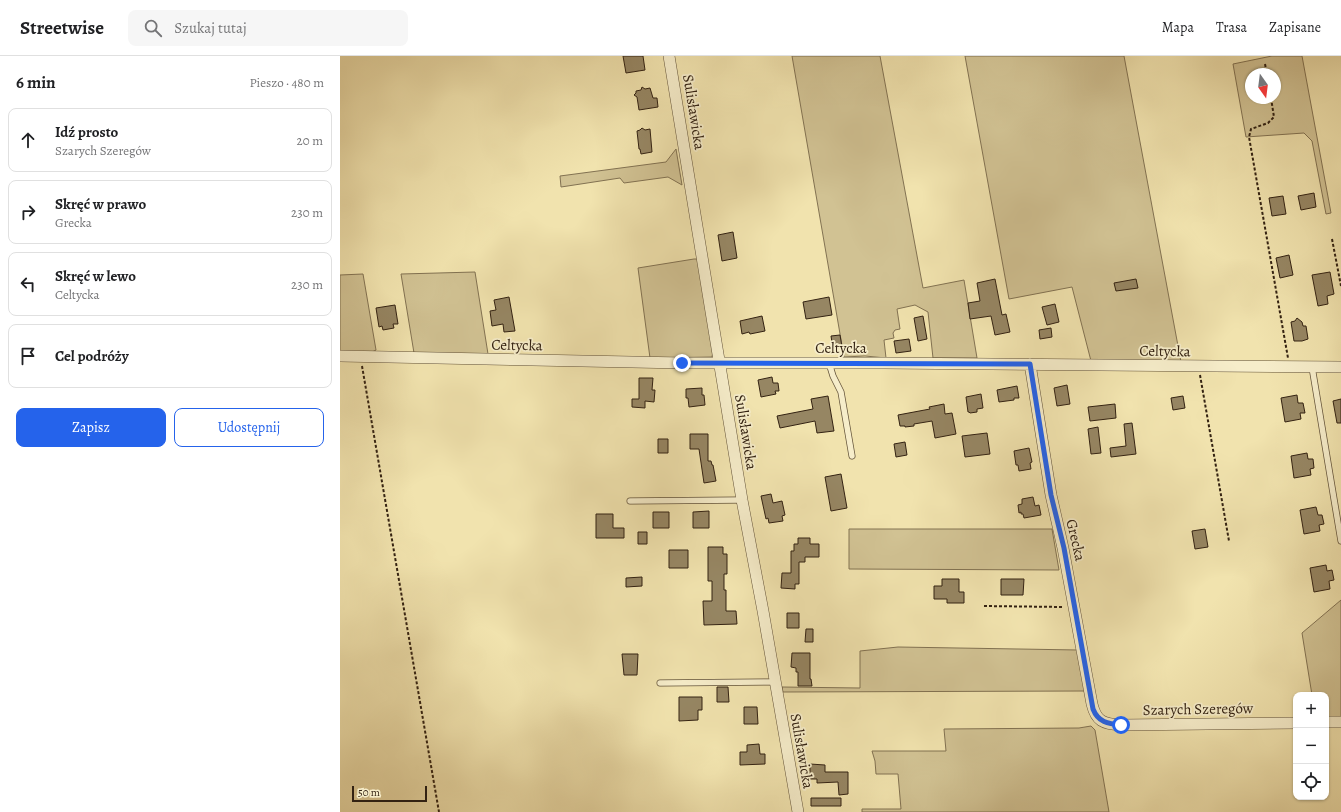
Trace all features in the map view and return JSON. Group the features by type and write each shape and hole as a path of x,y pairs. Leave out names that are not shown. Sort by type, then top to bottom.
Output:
{"street":[{"name":"Sulisławicka","path":"669,56 719,362 730,419 742,500 798,812"},
{"name":"Celtycka","path":"340,356 682,363 719,362 1341,367"},
{"name":"Grecka","path":"1030,364 1050,489 1064,548 1092,704 1094,713 1101,721"},
{"name":"Szarych Szeregów","path":"1101,721 1121,725 1293,723"},
{"path":"1329,722 1341,722"}],"lane":[{"path":"829,363 833,376 841,392 852,456"},
{"path":"1312,367 1341,541"},
{"path":"630,501 742,500"},
{"path":"660,683 775,682"}],"path":[{"path":"1265,64 1266,68"},
{"path":"1272,104 1274,117 1268,123 1251,129 1249,137 1290,367"},
{"path":"1332,239 1341,286"},
{"path":"361,357 439,812"},
{"path":"1198,366 1229,541"},
{"path":"984,606 1074,606"}],"shaded area":[{"path":"792,56 880,56 923,288 964,280 977,358 933,358 928,312 915,305 897,309 900,329 895,330 893,333 894,338 884,340 886,358 865,356 844,357"},
{"path":"965,56 1124,56 1181,362 1091,361 1072,287 1009,299"},
{"path":"1272,56 1302,56 1331,213 1326,214 1312,141 1304,133 1246,137 1233,64"},
{"path":"676,149 682,185 668,177 624,183 620,178 561,187 560,176 666,162"},
{"path":"699,259 713,351 712,357 650,358 638,268"},
{"path":"475,272 488,354 414,353 401,274"},
{"path":"363,274 376,350 372,352 340,351 340,275"},
{"path":"849,529 1052,529 1059,570 849,569"},
{"path":"1341,600 1341,717 1329,717 1329,692 1312,692 1302,633"},
{"path":"898,647 1078,650 1085,691 783,692 782,687 860,688 860,651"},
{"path":"1091,726 1095,730 1109,812 862,812 862,809 901,809 898,774 876,774 875,761 872,751 946,751 944,729 1079,728"}],"building":[{"path":"623,56 643,56 645,70 626,73"},
{"path":"642,87 645,89 650,88 653,98 657,98 658,107 639,110 637,97 634,95 636,91 641,90"},
{"path":"642,128 645,130 650,129 652,152 641,154 637,131"},
{"path":"1314,193 1316,207 1301,210 1298,196"},
{"path":"1283,196 1286,214 1272,216 1269,198"},
{"path":"733,232 737,258 722,261 718,235"},
{"path":"1289,255 1293,275 1280,278 1276,258"},
{"path":"1330,272 1334,294 1327,296 1328,304 1318,306 1312,275"},
{"path":"995,279 1002,315 1006,314 1010,332 995,335 991,316 970,319 968,303 980,301 977,283"},
{"path":"1136,279 1138,288 1116,291 1114,283"},
{"path":"509,297 515,331 504,332 503,324 492,326 490,311 496,310 494,300"},
{"path":"829,297 832,315 806,319 803,302"},
{"path":"1055,304 1059,322 1047,325 1042,307"},
{"path":"395,305 398,324 393,324 394,328 383,330 382,326 379,327 376,308"},
{"path":"762,316 765,331 742,334 740,321"},
{"path":"923,316 927,339 918,341 914,318"},
{"path":"1297,318 1302,322 1303,326 1306,326 1308,339 1294,341 1291,322 1295,321"},
{"path":"1051,328 1052,337 1040,339 1039,330"},
{"path":"840,335 842,347 833,349 831,336"},
{"path":"909,339 911,351 896,353 894,341"},
{"path":"772,377 773,383 778,383 779,391 775,391 776,394 761,397 758,380"},
{"path":"639,378 653,378 652,390 655,390 654,402 645,401 645,408 632,407 632,399 639,399"},
{"path":"1067,385 1070,404 1057,406 1054,388"},
{"path":"1017,386 1019,398 999,402 997,390"},
{"path":"702,388 702,395 704,395 705,405 689,407 688,398 686,398 686,389"},
{"path":"981,394 983,408 977,409 977,412 968,412 966,397"},
{"path":"1297,395 1298,403 1303,403 1305,413 1300,413 1301,419 1285,422 1281,398"},
{"path":"828,396 834,431 817,433 815,421 780,428 777,416 813,409 811,399"},
{"path":"1183,396 1185,408 1173,410 1171,398"},
{"path":"1341,399 1341,423 1337,423 1333,401"},
{"path":"944,404 945,414 952,413 956,434 935,438 932,421 914,424 914,426 900,426 898,415 930,409 929,407"},
{"path":"1115,404 1116,418 1090,421 1088,407"},
{"path":"1132,423 1136,454 1111,457 1110,448 1126,446 1124,424"},
{"path":"1098,427 1101,453 1091,454 1088,429"},
{"path":"987,433 990,454 965,457 962,436"},
{"path":"690,434 708,434 708,461 711,461 713,465 716,481 704,483 699,449 690,449"},
{"path":"658,439 668,439 668,453 658,453"},
{"path":"905,442 907,455 896,457 894,444"},
{"path":"1029,448 1032,462 1030,463 1031,469 1019,471 1018,465 1016,465 1014,451"},
{"path":"1307,453 1308,459 1313,459 1314,468 1310,469 1311,475 1294,478 1291,456"},
{"path":"841,474 847,508 831,511 825,477"},
{"path":"771,494 773,503 782,501 785,515 782,516 783,521 769,523 768,518 766,519 761,496"},
{"path":"1033,497 1035,506 1039,505 1041,515 1024,518 1021,512 1019,513 1018,505 1022,504 1022,499"},
{"path":"1316,507 1318,515 1322,515 1324,524 1319,525 1320,531 1304,534 1300,510"},
{"path":"709,511 709,528 693,528 693,512"},
{"path":"653,512 669,512 669,528 653,528"},
{"path":"596,514 613,514 613,528 624,528 624,538 596,538"},
{"path":"1205,529 1208,547 1195,549 1192,531"},
{"path":"638,532 647,532 647,544 638,544"},
{"path":"798,538 810,538 810,544 819,544 819,557 805,557 805,562 799,562 799,584 795,584 795,589 781,588 782,573 791,573 791,551 794,551 794,544 798,544"},
{"path":"708,547 723,547 723,554 727,554 727,574 724,574 726,611 736,611 737,624 704,625 703,601 712,601 712,581 708,581"},
{"path":"669,550 688,550 688,568 669,568"},
{"path":"1326,565 1327,571 1332,570 1334,580 1329,581 1330,589 1314,592 1310,568"},
{"path":"642,577 642,586 626,587 626,578"},
{"path":"942,579 959,579 959,592 964,592 964,603 947,603 947,599 934,599 934,586 942,586"},
{"path":"1001,579 1024,579 1023,595 1001,595"},
{"path":"787,613 799,613 799,628 787,628"},
{"path":"806,629 813,629 813,642 805,642"},
{"path":"792,653 810,653 810,679 812,686 798,686 798,672 796,672 796,668 791,667"},
{"path":"622,654 638,654 637,675 624,675"},
{"path":"717,687 728,687 729,702 717,702"},
{"path":"679,697 702,697 702,710 698,710 698,720 679,721"},
{"path":"744,707 757,707 758,724 744,724"},
{"path":"759,744 760,754 765,754 765,764 740,765 740,752 747,752 747,745"},
{"path":"810,764 825,765 825,772 848,772 848,794 839,795 838,782 817,783 817,779 810,779"},
{"path":"811,798 841,798 841,806 811,806"}],"route":[{"path":"682,363 1030,364 1051,495 1064,548 1094,713 1101,721 1105,723 1121,725"}]}
